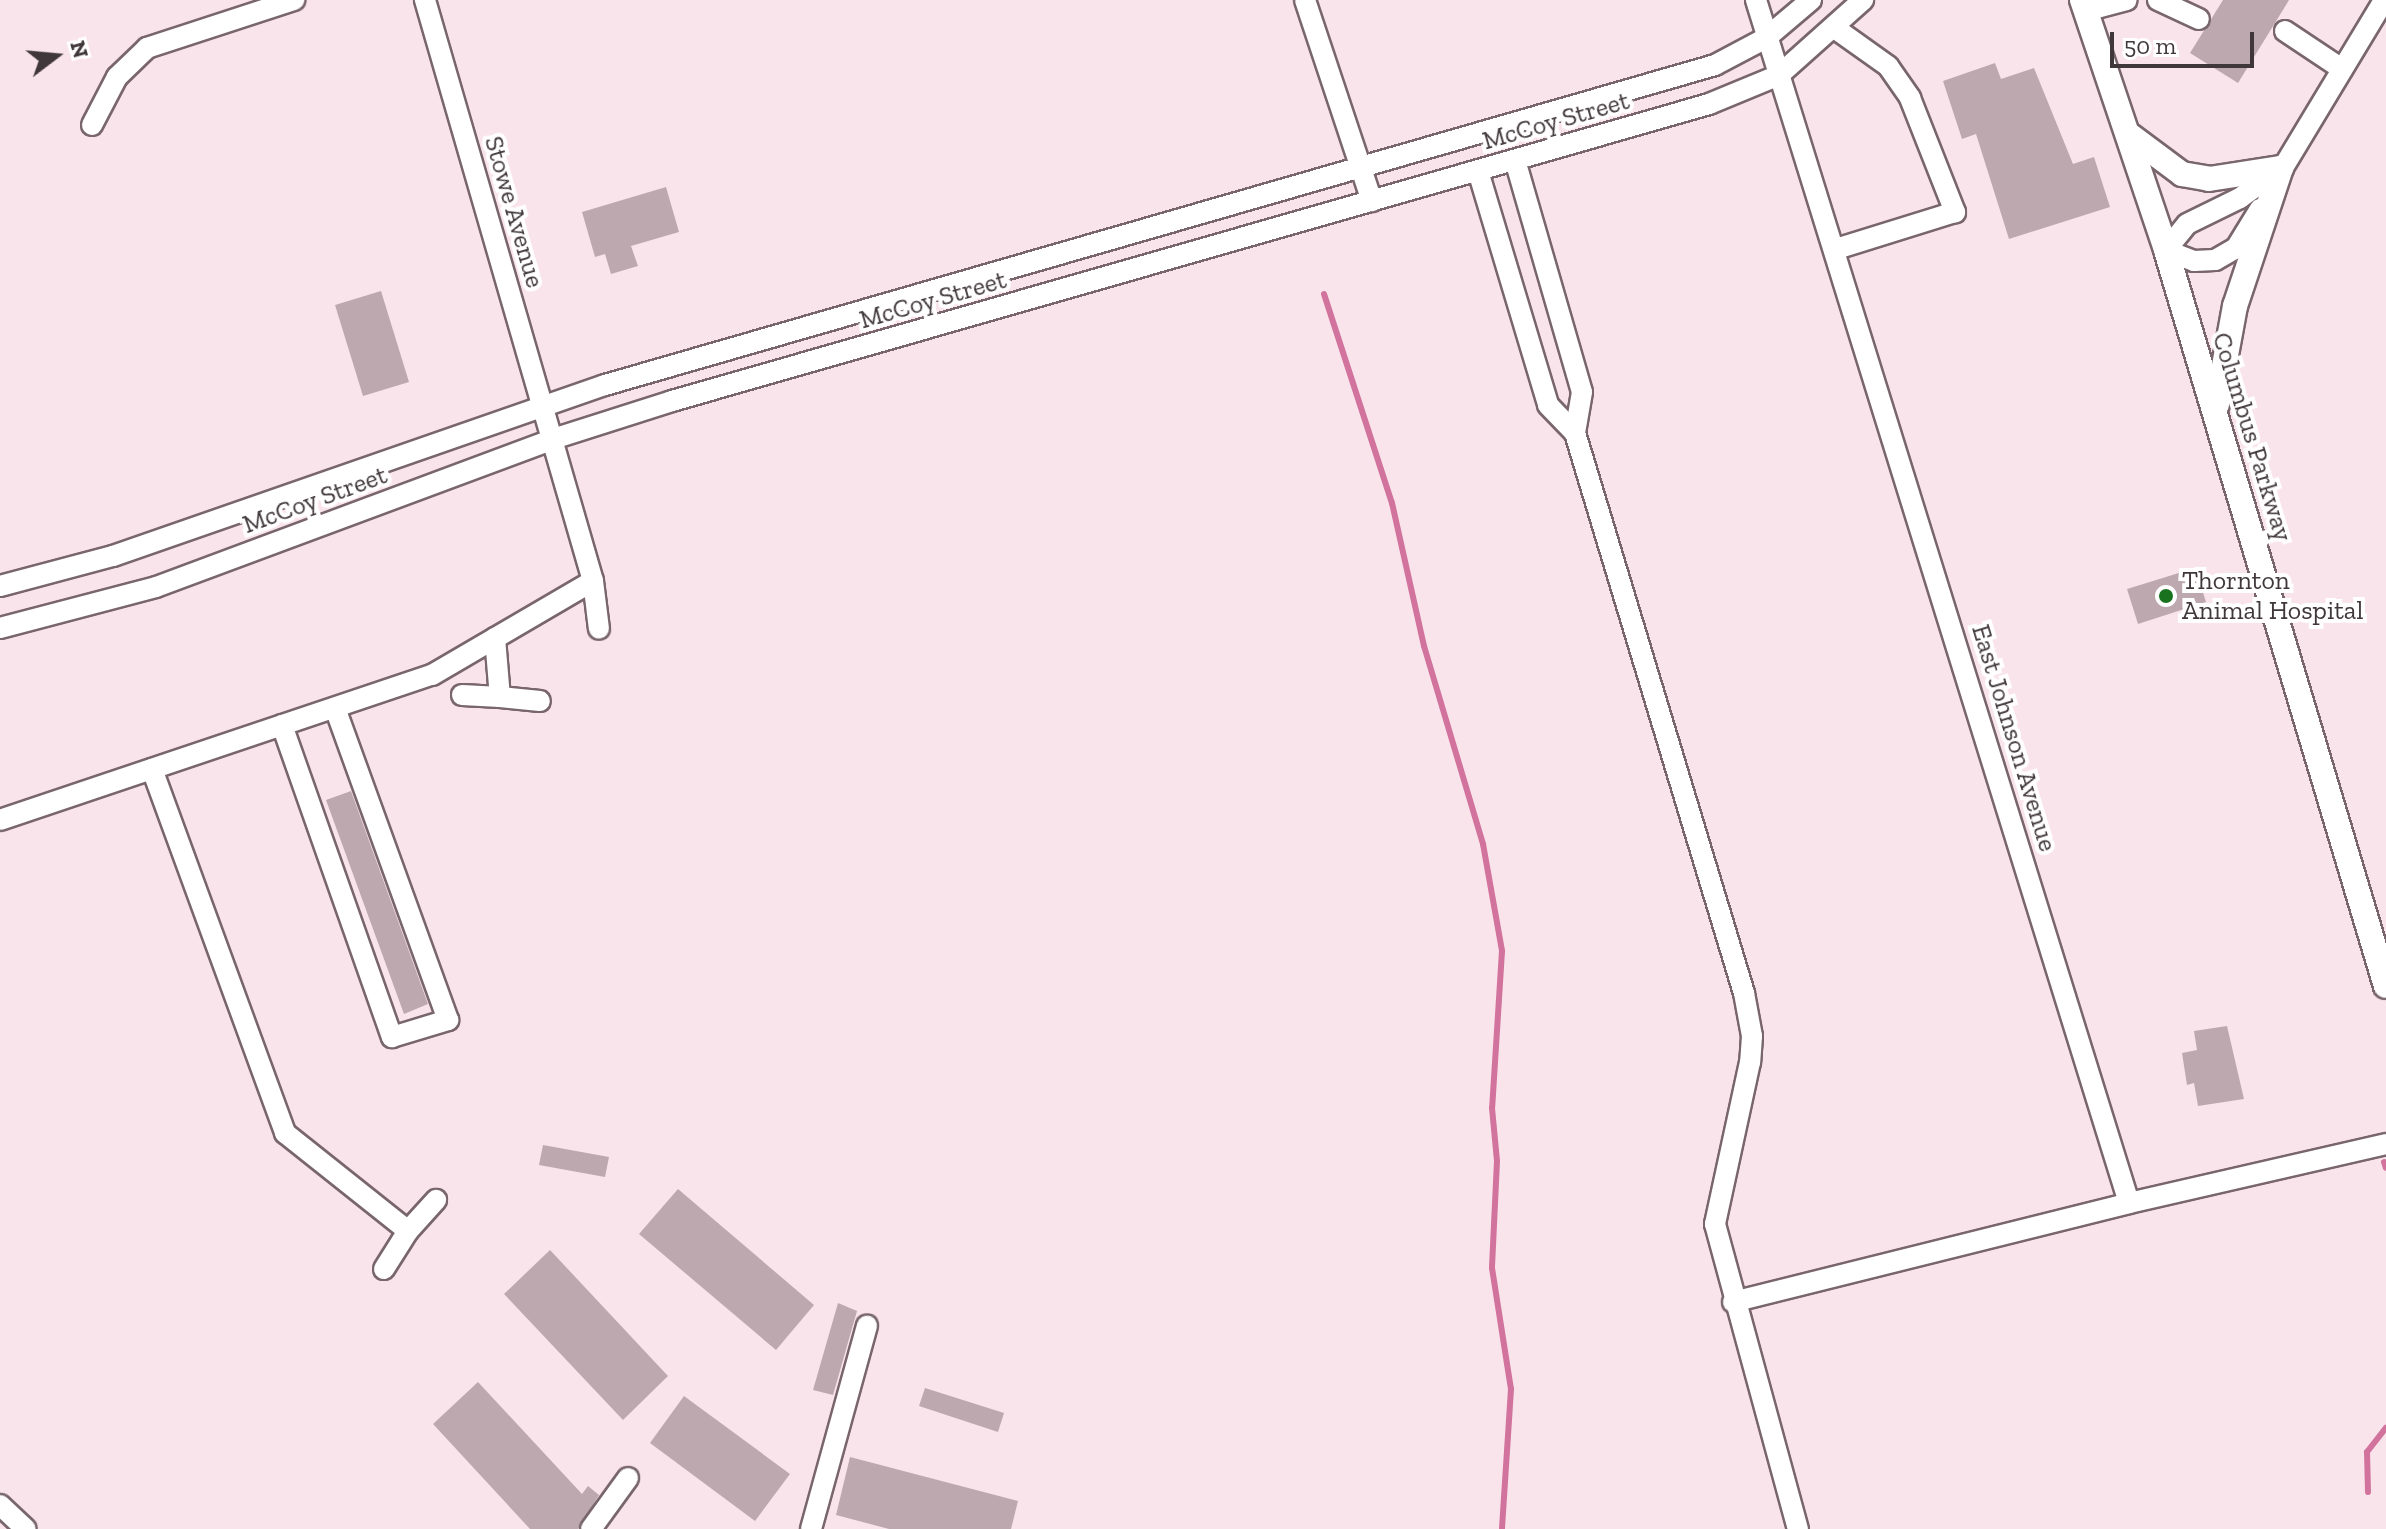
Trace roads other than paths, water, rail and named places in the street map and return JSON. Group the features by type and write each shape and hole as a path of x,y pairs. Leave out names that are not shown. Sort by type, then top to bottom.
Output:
{"main road":[{"name":"Columbus Parkway","path":"2084,6 2131,136 2386,986"},
{"path":"2131,136 2182,174 2209,179 2281,168 2235,306 2215,410"}],"street":[{"path":"92,125 117,77 147,48 294,0"},
{"name":"Stowe Avenue","path":"425,0 545,404 593,581 599,629"},
{"path":"1305,0 1372,201"},
{"name":"East Johnson Avenue","path":"1756,0 1836,249 2129,1203"},
{"name":"McCoy Street","path":"0,586 113,556 545,404 1715,65 1766,38 1811,0"},
{"name":"McCoy Street","path":"0,628 156,587 553,439 1709,104 1779,75 1836,29 1863,0"},
{"path":"2084,6 2127,0"},
{"path":"2158,0 2199,19"},
{"path":"2281,168 2240,198 2187,224 2166,250 2194,261 2215,260 2236,248 2384,0"},
{"path":"1836,29 1888,66 1910,98 1955,212 1836,249"},
{"path":"2285,31 2342,69"},
{"path":"1515,160 1582,392 1575,433 1744,993 1752,1036 1715,1224 1733,1302 1798,1529"},
{"path":"1478,171 1548,405 1575,433"},
{"path":"0,820 432,675 593,581"},
{"path":"495,638 500,697"},
{"path":"462,695 540,701"},
{"path":"282,725 392,1037 448,1020 335,708"},
{"path":"152,769 285,1133 408,1231"},
{"path":"1733,1302 2129,1203 2386,1144"},
{"path":"384,1269 408,1231 436,1200"},
{"path":"811,1529 867,1326"},
{"path":"591,1529 628,1478"},
{"path":"0,1505 26,1529"}],"waterway":[{"path":"1324,294 1392,503 1424,646 1483,844 1502,951 1492,1108 1497,1161 1492,1268 1511,1389 1502,1529"},
{"path":"2384,1162 2386,1168"},
{"path":"2368,1492 2367,1452 2386,1428"}],"place":[{"name":"Thornton Animal Hospital","path":"2166,596"}]}
